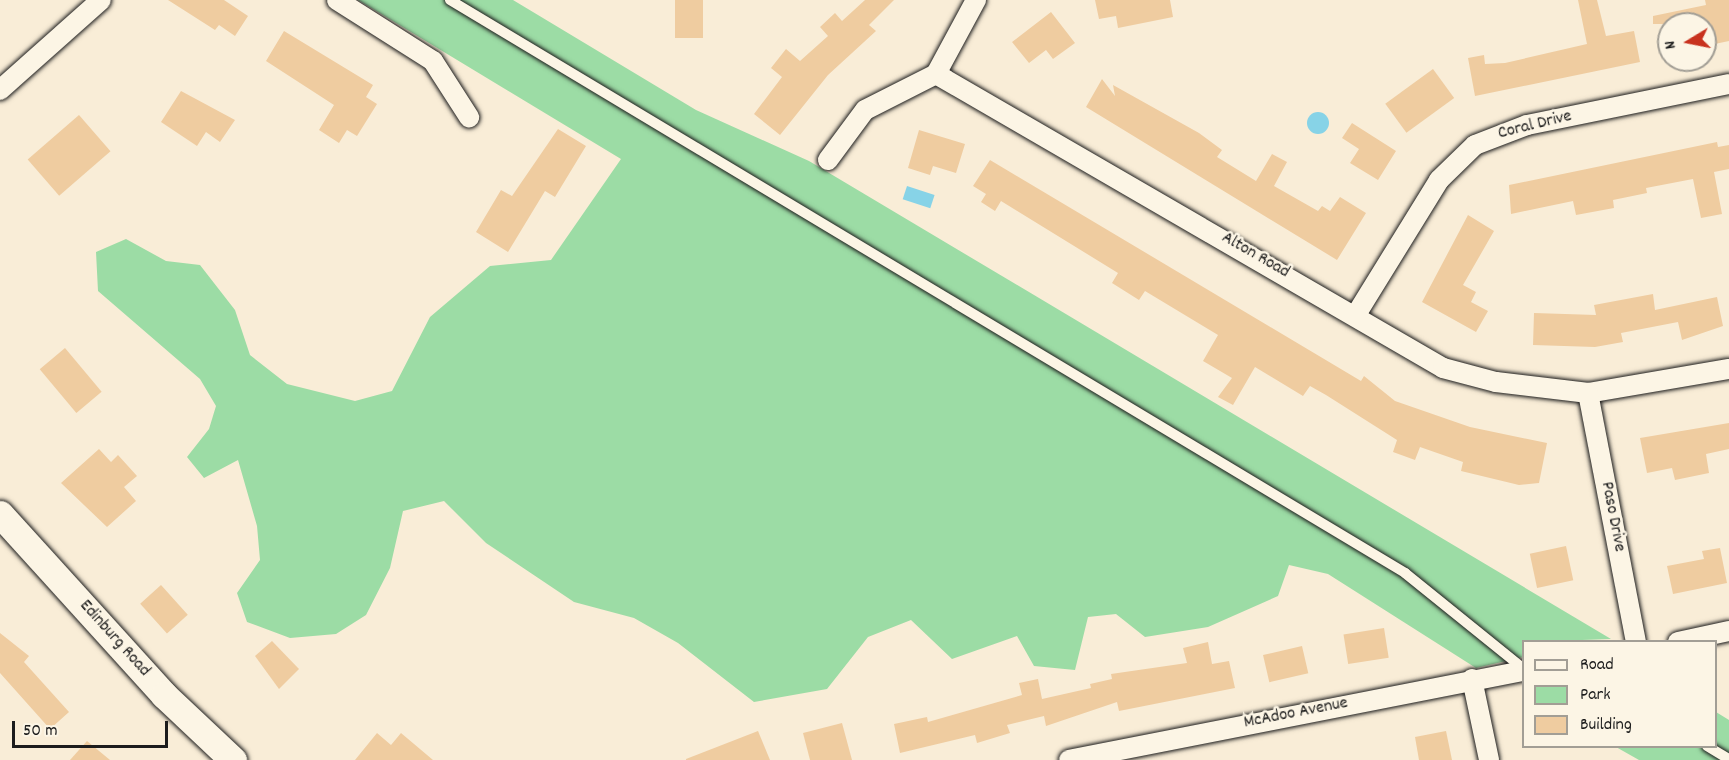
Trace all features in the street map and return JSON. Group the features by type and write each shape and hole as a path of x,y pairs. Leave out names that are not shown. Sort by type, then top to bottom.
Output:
{"main road":[{"name":"Edinburg Road","path":"2,520 164,694 233,760"}],"street":[{"path":"0,90 101,0"},
{"path":"337,0 433,61 469,117"},
{"path":"828,160 865,110 936,74 976,0"},
{"name":"Alton Road","path":"936,74 1357,313 1443,368 1496,382 1588,393 1729,369"},
{"name":"Coral Drive","path":"1357,313 1439,180 1476,145 1527,125 1729,84"},
{"name":"Paso Drive","path":"1588,393 1636,640"},
{"path":"1687,640 1729,631"},
{"name":"McAdoo Avenue","path":"1069,760 1522,670"},
{"path":"1472,679 1489,760"}],"lane":[{"path":"450,0 1405,573 1522,668"},
{"path":"1709,748 1729,759"}],"green space":[{"path":"358,0 513,0 696,110 809,161 1611,639 1522,640 1522,657 1476,668 1328,574 1289,565 1278,596 1208,627 1145,637 1116,614 1088,617 1075,670 1034,666 1017,636 952,659 911,620 868,637 827,689 754,702 678,643 634,618 574,602 486,543 444,501 403,511 390,568 366,615 336,634 290,638 247,622 237,593 260,560 257,526 238,460 204,478 187,457 209,429 216,406 200,379 98,291 96,252 126,239 166,261 200,265 235,310 250,355 287,384 355,401 392,391 430,317 490,266 551,260 621,159"},
{"path":"1717,713 1729,720 1729,760 1639,760 1618,748 1717,748"}],"water":[{"path":"1318,112 1326,115 1329,123 1326,131 1318,134 1310,131 1307,123 1310,115"},
{"path":"907,186 935,195 930,208 903,199"}],"building":[{"path":"168,0 224,0 248,16 235,36 219,25 215,30"},
{"path":"675,0 703,0 703,38 675,38"},
{"path":"865,0 894,0 869,25 876,31 828,75 780,135 754,114 782,77 771,68 786,49 800,61 828,36 820,27 835,13 842,21"},
{"path":"1095,0 1170,0 1173,17 1118,28 1116,16 1099,19"},
{"path":"1578,0 1597,0 1606,36 1634,31 1640,62 1475,96 1468,58 1484,55 1485,64 1505,63 1587,44"},
{"path":"1705,0 1729,0 1729,41 1717,44 1717,12 1672,12 1706,5"},
{"path":"1051,12 1075,43 1053,59 1046,50 1029,63 1012,42"},
{"path":"1657,15 1657,24 1653,24 1653,16"},
{"path":"284,31 373,85 366,97 377,104 357,136 347,130 339,143 319,130 334,105 266,61"},
{"path":"1433,69 1454,98 1406,133 1385,104"},
{"path":"1102,79 1115,96 1113,85 1199,133 1222,150 1217,157 1256,181 1272,154 1287,162 1274,186 1318,211 1322,206 1330,211 1340,197 1366,213 1337,260 1086,107"},
{"path":"181,91 235,120 220,142 206,132 197,146 161,122"},
{"path":"79,115 110,151 59,196 28,160"},
{"path":"1352,123 1396,151 1378,180 1350,163 1359,149 1342,138"},
{"path":"558,129 586,146 555,197 545,191 508,252 476,232 501,190 512,196"},
{"path":"919,130 965,144 956,173 933,166 930,175 908,168"},
{"path":"1717,142 1718,147 1729,145 1729,169 1714,172 1722,214 1701,218 1693,179 1646,188 1647,193 1613,200 1614,208 1576,215 1573,201 1511,214 1509,185"},
{"path":"990,160 1361,381 1364,376 1395,401 1470,427 1547,443 1539,483 1519,485 1461,471 1463,462 1420,447 1415,460 1393,452 1397,440 1326,395 1310,386 1303,396 1255,367 1233,405 1218,397 1232,378 1203,361 1218,335 1145,291 1139,300 1112,283 1118,273 1001,201 995,211 981,202 986,194 973,186"},
{"path":"1468,215 1494,231 1463,285 1476,292 1471,302 1488,311 1476,332 1422,302"},
{"path":"1653,294 1655,310 1717,297 1723,326 1682,340 1678,322 1621,333 1623,342 1595,347 1533,345 1534,313 1596,315 1594,305"},
{"path":"65,348 102,392 76,413 40,369"},
{"path":"1729,423 1729,449 1706,454 1709,473 1675,480 1672,468 1647,473 1640,438"},
{"path":"99,449 111,462 118,455 137,476 124,487 136,501 107,527 61,483"},
{"path":"1566,546 1573,580 1537,588 1530,554"},
{"path":"1720,548 1727,583 1673,594 1667,566 1704,559 1702,551"},
{"path":"161,585 188,615 167,633 140,604"},
{"path":"1384,628 1389,658 1348,664 1344,634"},
{"path":"0,633 29,656 24,662 69,712 50,729 0,673"},
{"path":"272,641 299,669 279,689 255,656"},
{"path":"1208,642 1212,664 1229,661 1235,688 1119,711 1117,702 1046,726 1044,716 1007,725 1010,733 977,743 975,735 900,753 894,724 927,717 928,722 1022,695 1019,683 1038,679 1042,699 1091,688 1090,684 1112,679 1111,674 1187,663 1183,648"},
{"path":"1302,646 1308,673 1269,682 1263,655"},
{"path":"842,723 852,760 810,760 803,733"},
{"path":"758,731 770,760 686,760 686,759"},
{"path":"1446,731 1452,760 1419,760 1415,737"},
{"path":"377,733 391,745 401,733 433,760 355,760"},
{"path":"87,741 110,760 70,760"}]}
